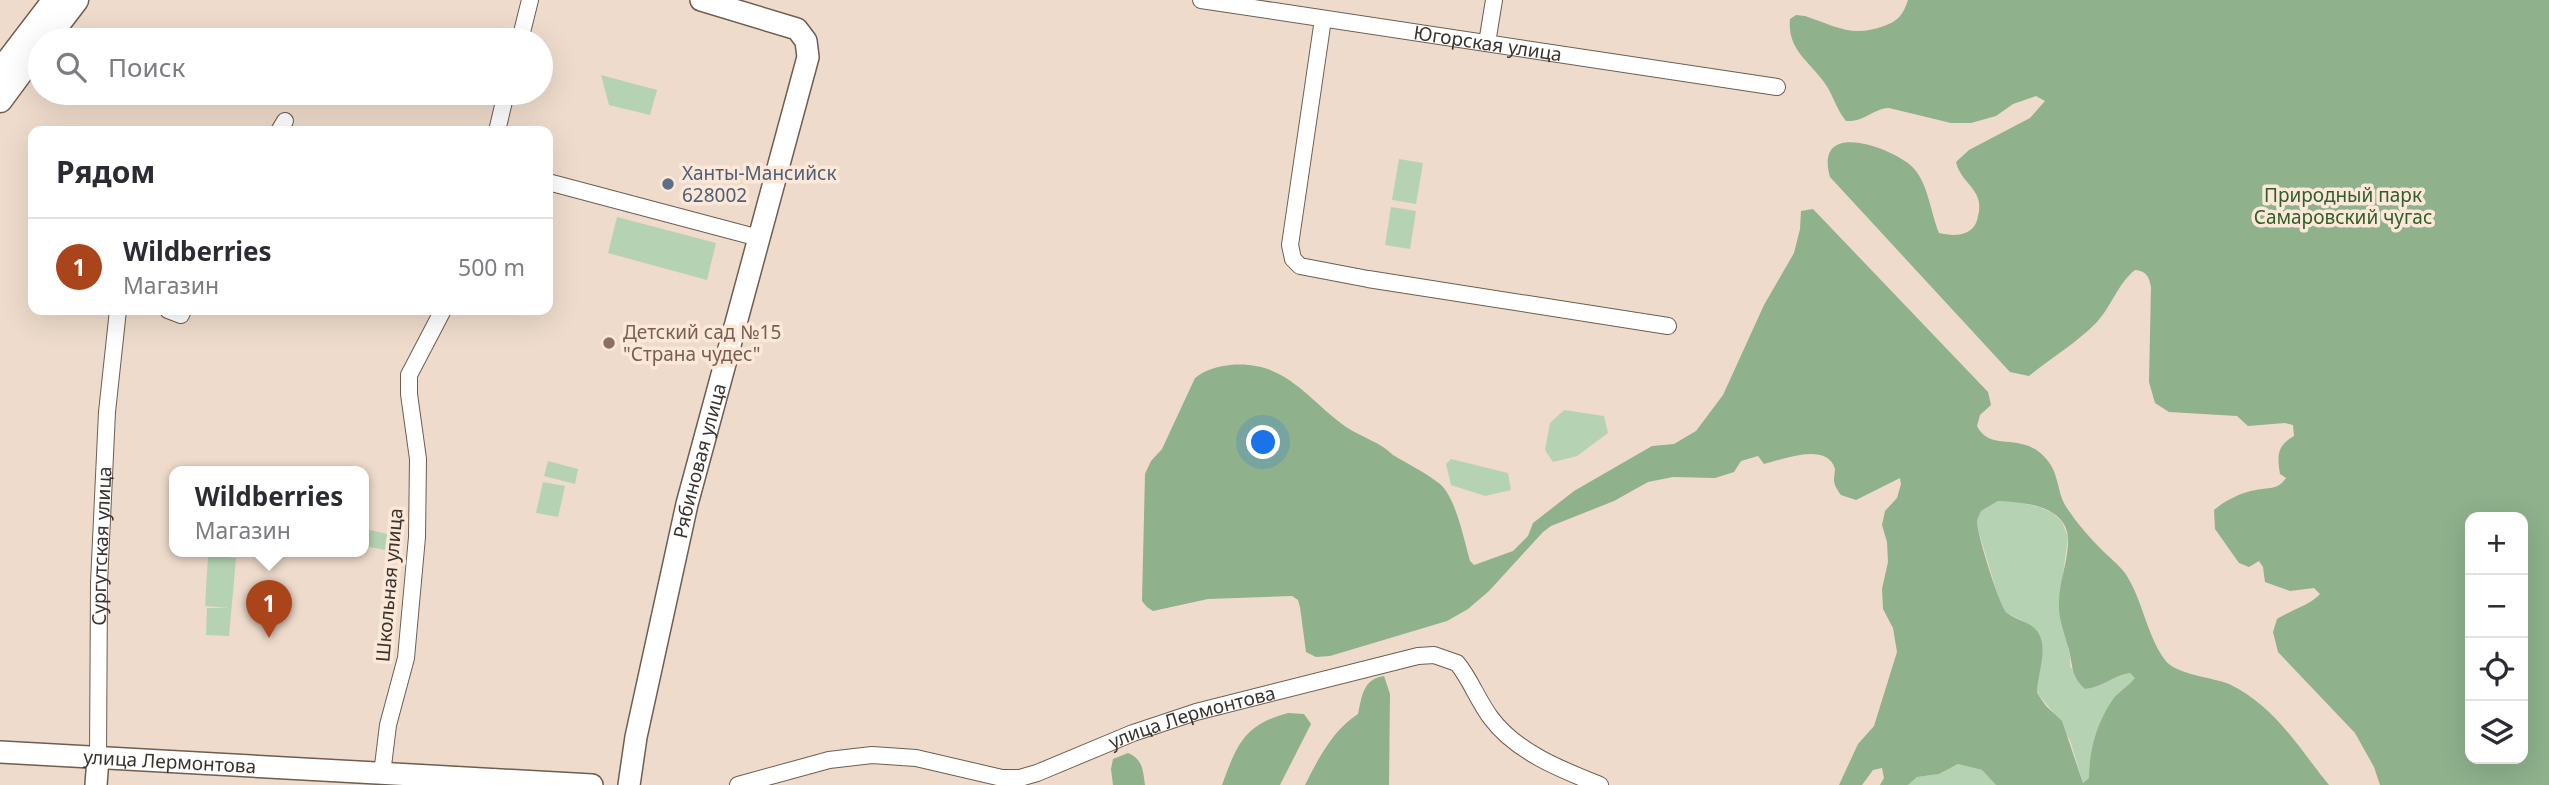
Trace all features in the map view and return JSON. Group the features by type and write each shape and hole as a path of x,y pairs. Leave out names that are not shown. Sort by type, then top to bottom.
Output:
{"main road":[{"path":"34,28 55,0"},
{"path":"54,28 76,0"},
{"path":"0,72 28,35"},
{"path":"0,100 28,63"}],"street":[{"path":"523,28 530,0"},
{"name":"Рябиновая улица","path":"629,785 638,727 687,504 808,57 806,41 797,29 701,0"},
{"name":"Югорская улица","path":"1201,0 1777,87"},
{"path":"1487,43 1493,0"},
{"path":"1323,19 1290,245 1293,259 1300,266 1668,326"},
{"path":"498,126 503,105"},
{"path":"553,183 759,238"},
{"name":"Сургутская улица","path":"96,785 99,583 106,425 117,315"},
{"name":"Школьная улица","path":"382,774 388,725 406,658 417,537 417,439 409,394 409,375 440,315"},
{"name":"улица Лермонтова","path":"738,785 828,760 872,755 916,758 1002,778 1020,778 1133,733 1184,716 1395,660 1434,655 1457,663 1489,717 1518,744 1539,758 1600,785"},
{"name":"улица Лермонтова","path":"0,752 592,785"}],"green space":[{"name":"Природный парк Самаровский чугас","path":"1908,0 2549,0 2549,785 2380,785 2374,767 2355,733 2278,652 2273,632 2277,619 2320,594 2314,588 2290,591 2265,582 2263,567 2259,561 2249,567 2239,563 2215,529 2214,510 2218,507 2245,493 2276,487 2286,478 2280,474 2279,456 2284,443 2294,436 2293,425 2285,423 2248,426 2237,416 2169,412 2155,403 2149,382 2151,287 2145,273 2135,270 2129,275 2095,324 2029,376 2010,372 1830,177 1828,160 1832,149 1842,143 1854,142 1884,150 1915,170 1928,196 1939,233 1964,233 1976,223 1979,205 1976,194 1956,162 1969,150 2030,118 2045,101 2036,96 2013,104 1996,116 1971,123 1951,123 1889,108 1858,120 1846,121 1824,82 1795,47 1790,19 1796,15 1805,16 1844,29 1862,31 1893,22 1902,13"},
{"path":"601,75 657,90 650,115 609,105"},
{"path":"1399,159 1423,163 1416,204 1392,200"},
{"path":"1391,207 1416,211 1410,249 1385,245"},
{"path":"1813,209 1988,392 1991,405 1980,415 1977,426 1983,434 1990,439 2028,446 2048,461 2062,500 2069,511 2092,540 2120,567 2131,583 2153,639 2165,660 2177,669 2229,684 2260,704 2285,728 2329,785 1996,785 1982,770 1958,764 1939,774 1917,777 1908,785 1880,785 1884,778 1882,768 1873,770 1862,785 1839,785 1858,744 1874,726 1897,652 1893,628 1883,609 1882,589 1888,562 1887,542 1882,525 1885,511 1897,498 1901,484 1900,478 1856,500 1841,495 1835,484 1835,469 1830,461 1814,454 1792,456 1764,464 1758,456 1741,461 1734,472 1715,478 1673,477 1648,482 1614,501 1551,526 1489,591 1468,609 1447,621 1330,656 1316,657 1306,652 1300,607 1298,600 1292,596 1208,599 1153,611 1142,601 1145,474 1151,461 1162,449 1195,378 1203,372 1230,365 1266,368 1294,383 1346,427 1435,480 1451,499 1470,561 1474,565 1513,551 1528,536 1533,523 1574,491 1652,446 1674,444 1696,431 1723,395 1764,305 1794,253 1801,211","holes":["1998,501 2030,504 2041,508 2060,518 2065,527 2068,546 2059,609 2077,680 2085,689 2124,674 2130,673 2135,678 2113,698 2101,720 2092,748 2089,778 2083,783 2062,721 2037,693 2042,655 2039,634 2033,627 2007,613 1994,584 1980,539 1977,521 1981,511"]},
{"path":"617,217 716,243 707,280 608,253"},
{"path":"1564,410 1604,416 1608,433 1577,456 1553,462 1545,450 1550,423"},
{"path":"1451,459 1508,473 1511,490 1485,496 1451,485 1446,464"},
{"path":"548,461 578,469 575,484 544,476"},
{"path":"543,482 565,486 558,517 536,513"},
{"path":"1998,501 2039,507 2053,513 2062,522 2068,537 2059,604 2070,666 2085,689 2124,674 2130,673 2136,678 2116,695 2101,720 2094,738 2089,778 2083,783 2070,740 2053,712 2037,693 2023,621 2006,613 2001,606 1976,523 1981,511"},
{"path":"369,530 388,534 385,550 369,547"},
{"path":"208,557 236,558 229,636 206,635 207,608 229,608 205,606"},
{"path":"1384,676 1390,694 1389,785 1305,785 1334,737 1358,714 1362,695 1368,685"},
{"path":"1288,713 1304,714 1311,724 1280,785 1222,785 1232,758 1244,738 1261,724"},
{"path":"1128,753 1139,762 1145,785 1113,785 1113,759"},
{"path":"1958,764 1982,770 1996,785 1908,785 1917,777 1939,774"}],"place":[{"name":"Ханты-Мансийск 628002","path":"668,184"},
{"name":"Детский сад №15 \"Страна чудес\"","path":"609,343"},
{"name":"Wildberries","path":"269,638"}]}
